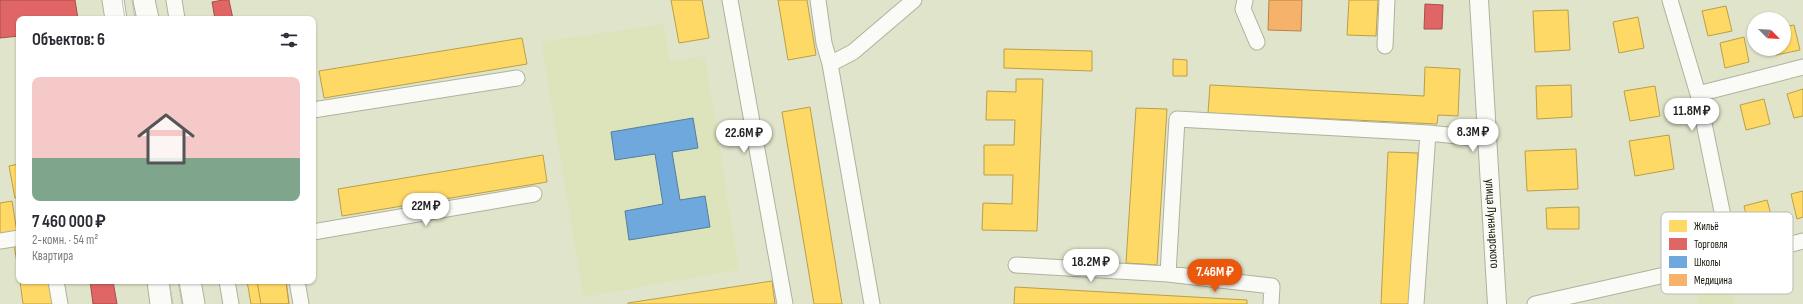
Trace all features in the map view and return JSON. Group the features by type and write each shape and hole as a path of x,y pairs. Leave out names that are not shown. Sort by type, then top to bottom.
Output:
{"main road":[{"path":"113,0 116,16"},
{"path":"144,0 147,16"},
{"path":"158,284 161,304"},
{"path":"191,284 194,304"}],"street":[{"path":"174,0 177,16"},
{"path":"730,0 785,304"},
{"path":"818,0 824,43 830,64 872,304"},
{"path":"830,64 853,52 914,0"},
{"path":"1244,0 1243,9 1257,42"},
{"path":"1385,46 1387,0"},
{"name":"улица Луначарского","path":"1479,0 1497,304"},
{"path":"1670,0 1698,94 1722,212"},
{"path":"1698,94 1803,67"},
{"path":"316,110 517,78"},
{"path":"1168,274 1177,119 1428,133 1487,139"},
{"path":"1416,304 1428,133"},
{"path":"316,231 534,194"},
{"path":"0,241 16,238"},
{"path":"1793,244 1803,241"},
{"path":"1016,265 1168,274 1272,286 1272,304"},
{"path":"1535,304 1661,276"},
{"path":"57,284 60,304"},
{"path":"228,284 231,304"},
{"path":"298,284 301,304"}],"shaded area":[{"path":"663,24 670,62 705,56 739,270 583,297 541,42"},
{"path":"1697,294 1733,294 1736,304 1699,304"}],"building: Жильё":[{"path":"671,0 702,0 709,38 679,43"},
{"path":"778,0 807,0 816,55 788,60"},
{"path":"1349,0 1378,0 1376,36 1347,35"},
{"path":"1726,6 1732,31 1708,36 1702,11"},
{"path":"1568,10 1570,50 1535,52 1533,11"},
{"path":"1638,17 1644,48 1619,53 1613,22"},
{"path":"1794,25 1800,50 1791,52 1791,26"},
{"path":"1744,37 1749,62 1725,68 1720,43"},
{"path":"522,38 527,64 324,98 319,71"},
{"path":"1004,49 1092,51 1092,71 1004,68"},
{"path":"1173,59 1187,60 1187,76 1173,76"},
{"path":"1425,67 1460,69 1458,116 1438,115 1437,124 1208,113 1210,85 1424,96"},
{"path":"1016,79 1043,79 1037,231 982,230 983,203 1012,204 1013,175 984,175 984,145 1014,145 1015,120 986,120 987,91 1016,92"},
{"path":"1571,85 1572,117 1537,119 1536,86"},
{"path":"1655,86 1660,116 1630,121 1624,91"},
{"path":"1803,89 1803,116 1794,118 1787,94"},
{"path":"1764,99 1770,124 1746,130 1740,105"},
{"path":"810,107 842,304 814,304 782,112"},
{"path":"1136,108 1167,109 1157,265 1126,263"},
{"path":"1669,135 1674,169 1635,176 1629,141"},
{"path":"1576,149 1578,189 1527,191 1525,151"},
{"path":"1388,152 1418,153 1410,304 1381,304"},
{"path":"543,155 547,182 342,216 338,189"},
{"path":"16,165 15,198 9,166"},
{"path":"1803,191 1803,217 1797,219 1791,194"},
{"path":"1767,200 1770,212 1745,212 1744,206"},
{"path":"12,201 16,232 0,235 0,203"},
{"path":"1579,207 1579,229 1547,229 1546,208"},
{"path":"14,244 16,244 16,257"},
{"path":"772,281 775,304 628,304 628,303"},
{"path":"20,284 53,284 56,304 23,304"},
{"path":"248,284 286,284 289,304 251,304"},
{"path":"258,284 286,284 289,304 261,304"},
{"path":"1015,287 1247,300 1247,304 1014,304"}],"building: Торговля":[{"path":"0,0 75,0 78,16 16,16 16,36 0,38"},
{"path":"229,0 232,16 214,16 212,2"},
{"path":"1425,4 1443,5 1442,29 1424,29"},
{"path":"90,284 114,284 117,304 93,304"}],"building: Школы":[{"path":"693,118 698,148 672,152 680,200 705,196 710,227 629,240 625,211 663,204 655,154 615,160 611,132"}],"building: Медицина":[{"path":"1269,0 1302,0 1301,31 1268,30"}],"tram line":[{"path":"122,0 125,16"},
{"path":"132,0 135,16"},
{"path":"170,284 173,304"},
{"path":"179,284 182,304"}]}
